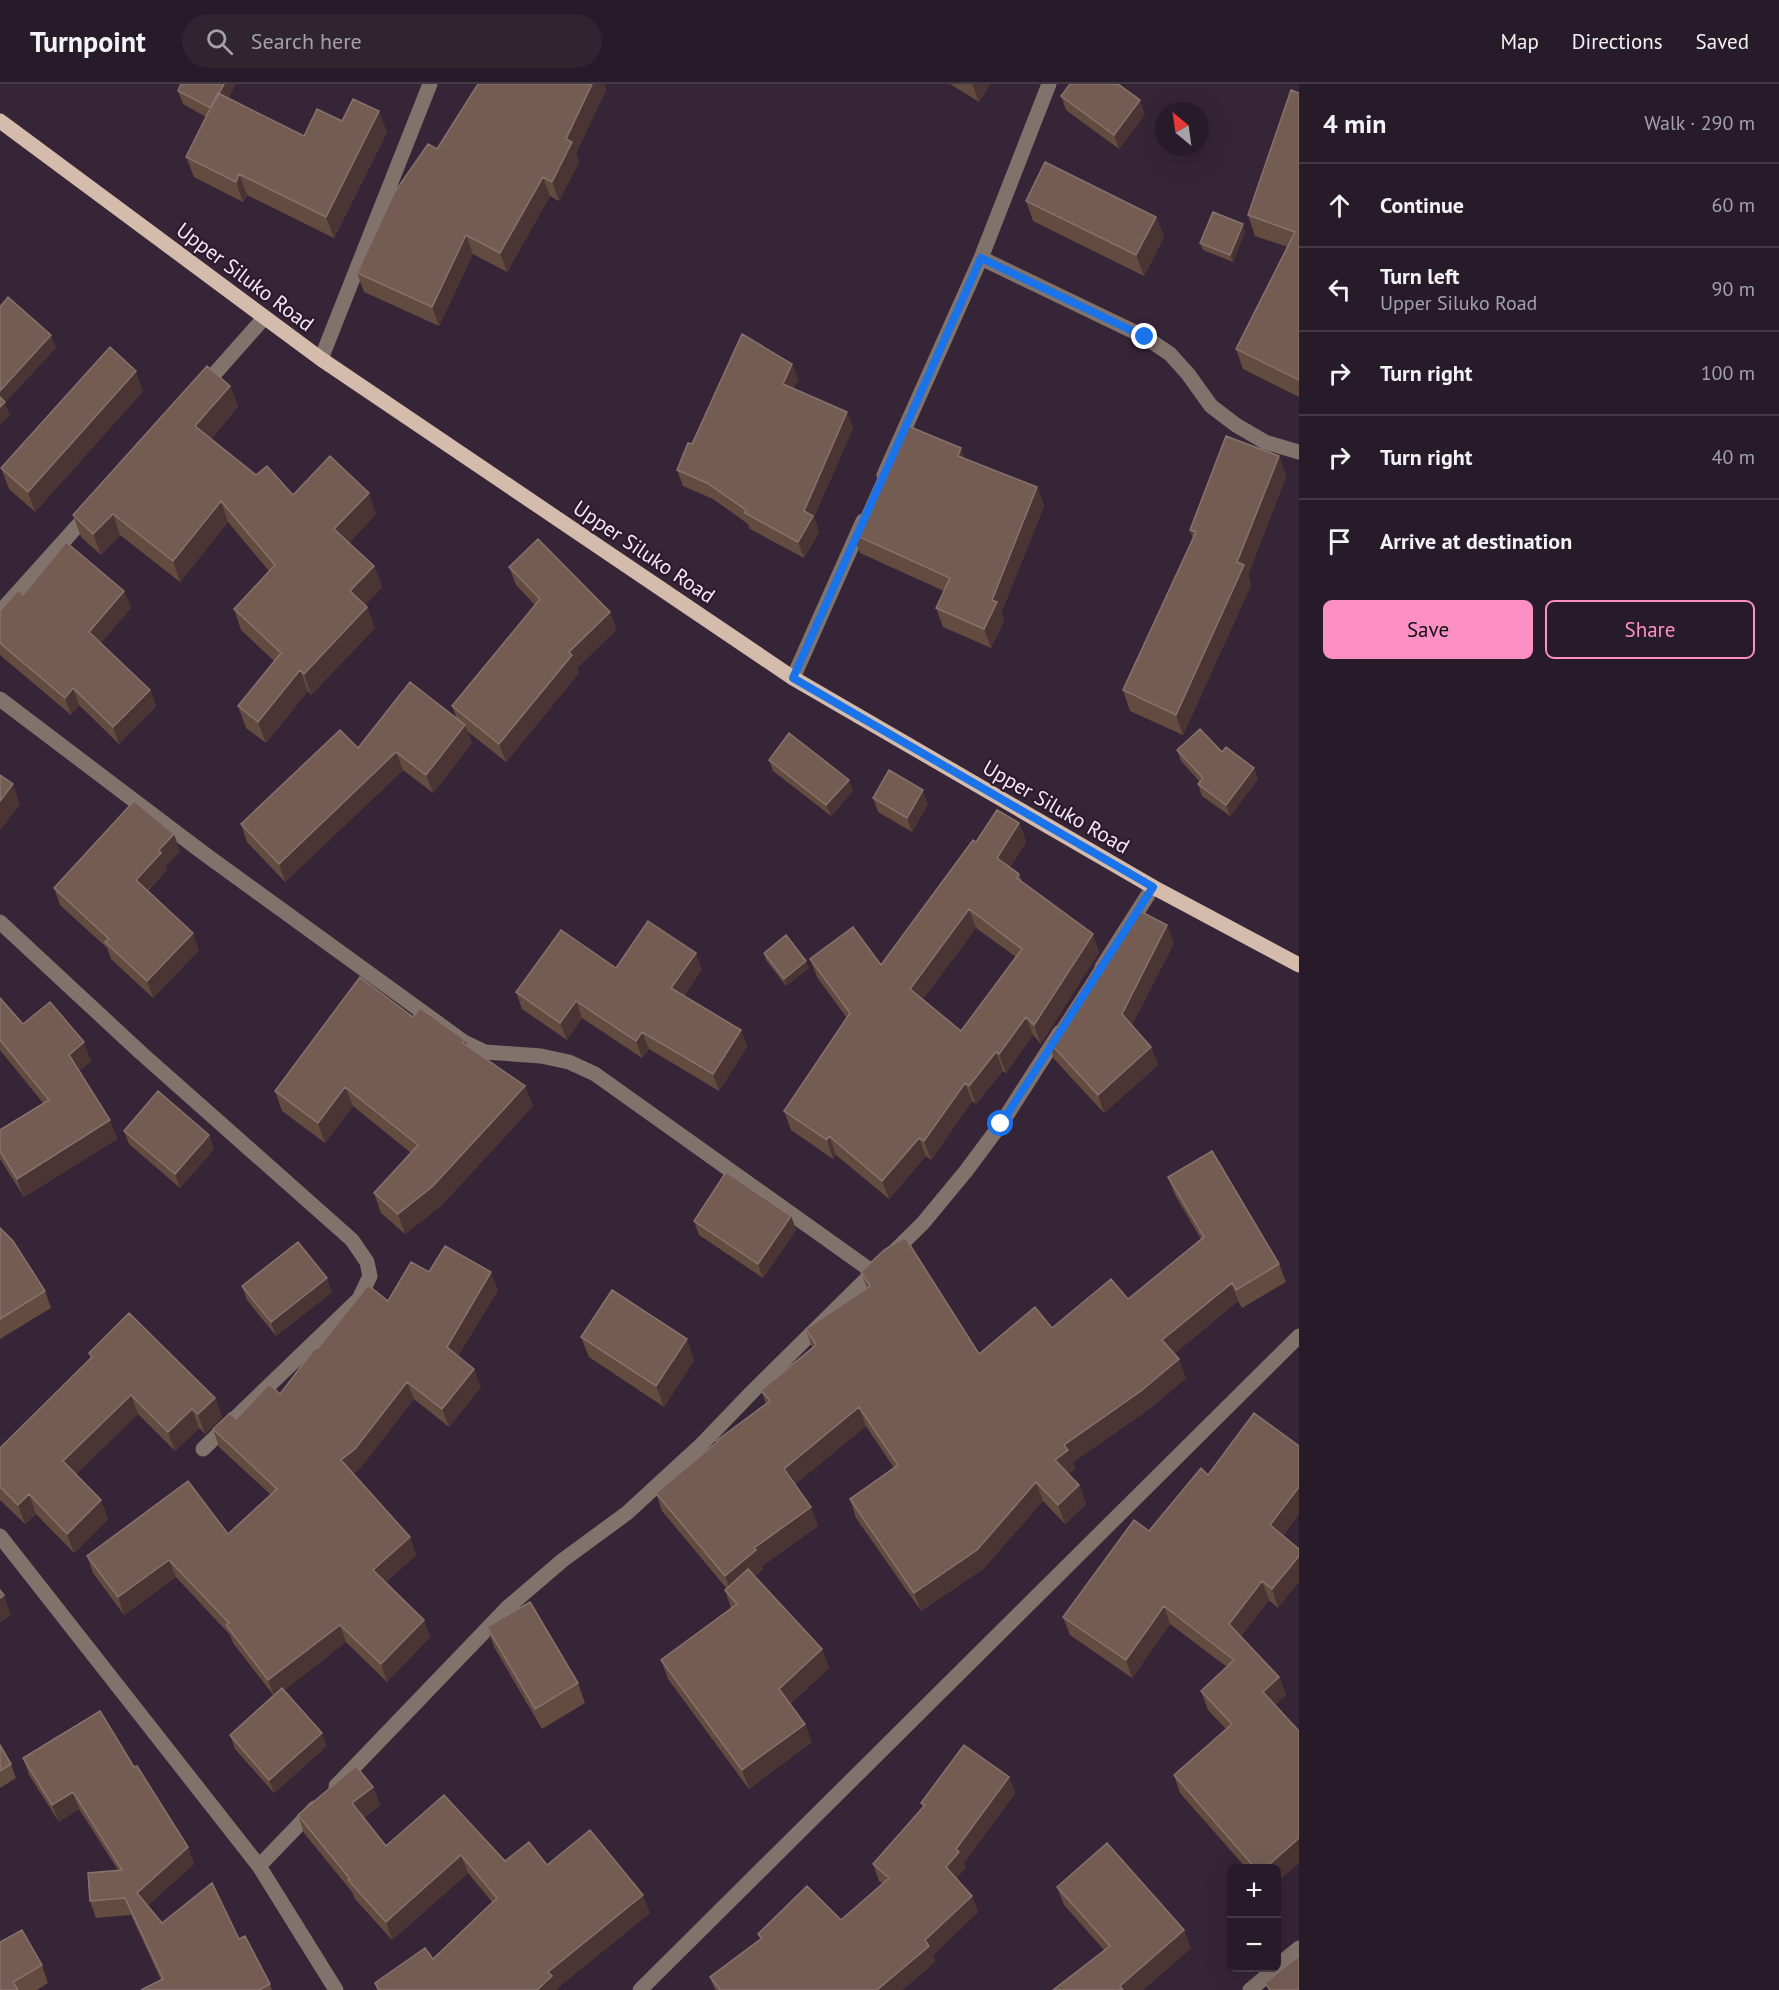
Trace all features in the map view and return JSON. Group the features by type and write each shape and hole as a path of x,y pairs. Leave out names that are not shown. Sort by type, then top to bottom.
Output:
{"main road":[{"name":"Upper Siluko Road","path":"0,121 321,359 793,678 1153,887 1299,965"}],"street":[{"path":"321,359 430,84"},
{"path":"880,484 981,258 1049,84"},
{"path":"981,258 1145,337 1170,354 1211,406 1236,425 1265,442 1299,452"},
{"path":"192,398 264,318"},
{"path":"0,612 96,505"},
{"path":"793,678 870,506"},
{"path":"0,699 202,852 464,1042 485,1052 569,1062 595,1074 873,1272"},
{"path":"1096,976 1153,887"},
{"path":"0,922 140,1052 352,1240 367,1262 370,1276 359,1299 203,1449"},
{"path":"259,1866 508,1607 563,1560 635,1506 702,1444 922,1223 966,1171 1001,1124 1071,1016"},
{"path":"640,1990 1299,1336"},
{"path":"0,1536 259,1866 336,1990"},
{"path":"1281,1963 1299,1948"},
{"path":"1250,1990 1270,1972"}],"building":[{"path":"181,84 224,84 211,108 178,91"},
{"path":"478,84 592,84 566,139 572,142 552,182 543,177 500,253 466,235 432,307 357,273 394,193 428,144 437,149"},
{"path":"1070,84 1118,84 1140,100 1114,135 1061,96"},
{"path":"1291,90 1299,93 1299,380 1236,349 1295,232 1248,215"},
{"path":"218,93 304,136 317,109 342,121 353,99 379,111 326,217 239,174 236,182 186,157"},
{"path":"1045,162 1156,217 1136,255 1026,201"},
{"path":"1213,212 1243,224 1230,255 1200,243"},
{"path":"8,297 51,335 0,391 0,307"},
{"path":"742,334 792,364 783,384 847,412 804,511 813,516 798,542 745,513 746,510 707,483 677,470 688,443 692,444"},
{"path":"110,347 136,371 28,492 1,468"},
{"path":"207,366 230,386 195,426 256,475 267,466 293,495 330,456 369,493 334,529 374,566 350,591 367,607 304,674 300,670 258,722 238,706 281,653 234,609 275,565 221,501 173,561 113,514 93,534 73,515"},
{"path":"0,397 5,402 0,407"},
{"path":"908,426 961,448 958,456 1037,487 992,600 997,602 984,629 936,608 950,578 853,534 888,456 894,459"},
{"path":"1226,436 1279,456 1237,562 1244,565 1176,715 1123,690 1196,532 1190,530"},
{"path":"538,539 610,612 569,652 572,655 499,744 452,706 540,599 509,567"},
{"path":"66,542 124,591 89,632 150,690 113,727 73,688 65,698 0,643 0,611 18,590 23,595"},
{"path":"410,682 465,725 426,775 396,752 279,864 241,824 340,730 358,748"},
{"path":"1200,729 1222,752 1226,747 1254,768 1226,805 1198,784 1203,778 1177,750"},
{"path":"789,733 849,780 826,805 769,760"},
{"path":"889,770 923,790 907,818 873,798"},
{"path":"0,775 13,784 0,801"},
{"path":"134,801 174,834 159,850 161,853 136,880 193,933 147,981 105,942 109,939 54,888"},
{"path":"997,810 1019,823 997,858 1019,874 1017,878 1093,934 1034,1025 1026,1017 999,1054 996,1052 969,1086 965,1083 924,1141 919,1138 882,1181 829,1136 827,1140 784,1111 850,1013 810,959 853,927 881,965 973,840 976,842","holes":["969,909 1022,949 961,1031 910,989"]},
{"path":"1134,908 1167,925 1122,1014 1151,1047 1098,1095 1048,1041 1109,946 1113,949"},
{"path":"648,921 696,953 671,988 741,1030 713,1074 642,1032 636,1041 576,1001 560,1023 516,992 561,930 616,968"},
{"path":"786,935 806,961 784,979 764,953"},
{"path":"360,977 413,1017 420,1008 465,1040 463,1043 525,1086 433,1186 398,1214 374,1193 418,1145 345,1087 318,1123 275,1091"},
{"path":"0,998 23,1024 50,1002 84,1042 69,1055 110,1120 17,1179 0,1151 0,1130 49,1100 0,1040"},
{"path":"158,1091 209,1135 175,1174 124,1131"},
{"path":"1212,1151 1279,1264 1236,1290 1232,1283 1162,1340 1179,1359 1141,1391 1064,1445 1068,1450 1055,1460 1079,1485 1058,1505 1036,1482 977,1550 914,1593 850,1499 898,1465 859,1407 784,1469 811,1507 754,1548 756,1550 725,1576 656,1493 716,1441 770,1401 761,1390 816,1345 806,1329 870,1286 861,1272 884,1250 905,1237 979,1354 1035,1307 1052,1328 1111,1279 1128,1299 1204,1237 1168,1177"},
{"path":"726,1172 791,1216 758,1264 694,1221"},
{"path":"0,1228 13,1241 45,1291 0,1319"},
{"path":"298,1242 327,1278 271,1322 242,1286"},
{"path":"445,1246 491,1272 447,1347 474,1369 442,1409 407,1382 355,1449 341,1460 410,1537 373,1570 424,1620 381,1664 340,1625 268,1680 226,1625 229,1623 169,1560 118,1597 87,1556 188,1481 228,1534 277,1489 213,1429 230,1413 236,1419 269,1384 280,1394 368,1285 388,1301 411,1262 429,1272"},
{"path":"612,1290 687,1339 656,1386 581,1337"},
{"path":"129,1313 215,1398 198,1414 192,1409 168,1432 131,1395 63,1461 101,1500 67,1534 29,1494 18,1505 0,1487 0,1448 92,1357 89,1353"},
{"path":"1254,1413 1299,1446 1299,1487 1270,1525 1299,1549 1299,1556 1272,1589 1262,1581 1229,1624 1279,1677 1263,1692 1299,1731 1299,1838 1270,1864 1252,1864 1174,1775 1232,1724 1201,1691 1234,1660 1164,1606 1126,1660 1063,1617 1134,1520 1149,1531 1201,1468 1208,1475"},
{"path":"748,1569 822,1649 779,1689 805,1724 742,1770 661,1660 737,1604 725,1590"},
{"path":"530,1602 578,1683 535,1709 487,1627"},
{"path":"282,1688 322,1733 269,1780 230,1735"},
{"path":"100,1711 134,1767 137,1766 188,1847 137,1893 162,1923 212,1883 239,1939 245,1936 270,1984 259,1990 141,1990 163,1979 125,1898 90,1901 88,1873 122,1870 73,1792 52,1805 23,1758"},
{"path":"0,1745 11,1764 0,1771"},
{"path":"964,1745 1009,1777 956,1849 959,1852 946,1867 972,1896 925,1940 929,1946 877,1990 720,1990 710,1977 762,1938 758,1934 807,1886 841,1920 889,1878 873,1864 925,1805 921,1803"},
{"path":"356,1766 373,1787 352,1803 386,1846 444,1795 505,1861 529,1842 547,1865 590,1830 643,1895 548,1972 552,1976 537,1990 379,1990 375,1983 425,1948 433,1959 497,1898 461,1855 386,1922 348,1880 350,1879 298,1815"},
{"path":"1107,1843 1184,1930 1120,1986 1123,1990 1053,1990 1110,1946 1057,1887"},
{"path":"22,1930 42,1965 13,1982 18,1990 0,1990 0,1942"},
{"path":"1299,1956 1299,1990 1270,1990 1265,1983"}],"route":[{"path":"1001,1124 1153,887 793,678 981,258 1145,337"}]}
